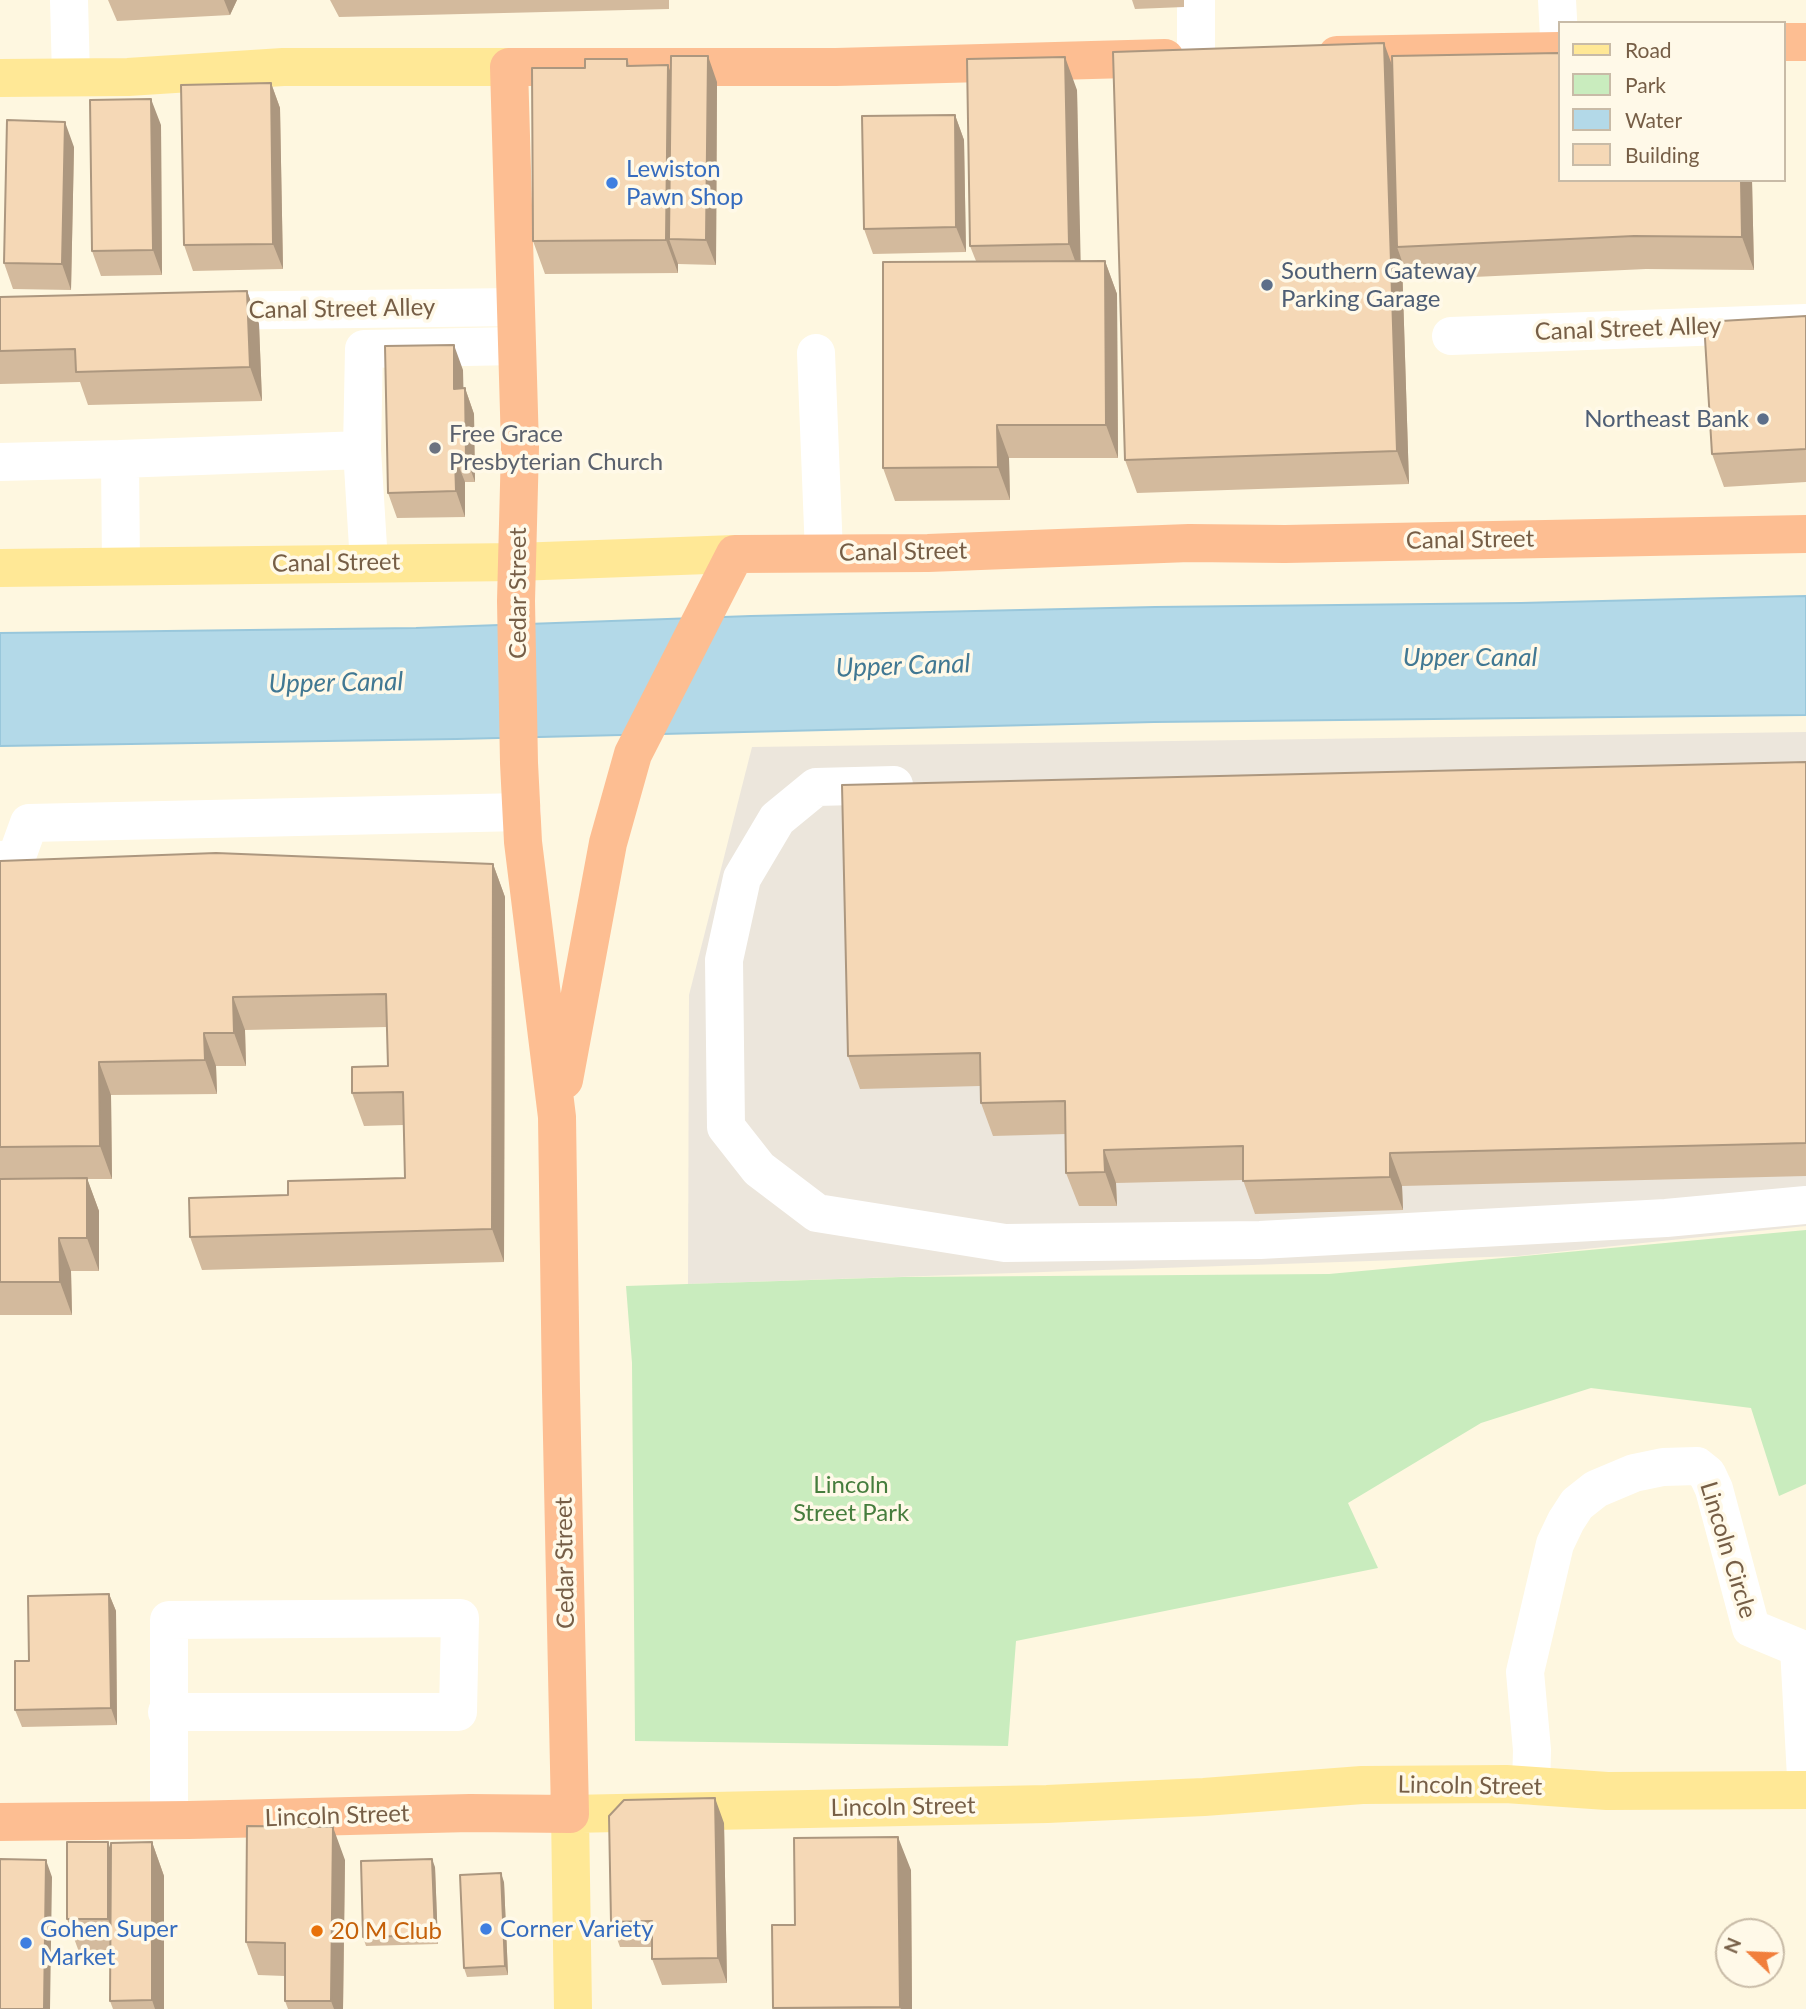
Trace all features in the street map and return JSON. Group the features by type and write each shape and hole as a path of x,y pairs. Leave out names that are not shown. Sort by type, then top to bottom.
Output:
{"highway":[{"path":"1785,42 1806,41"},
{"path":"1306,56 1558,51"},
{"path":"509,67 836,68 1210,57"},
{"name":"Cedar Street","path":"509,67 520,447 516,562 519,763 522,812 557,1117 570,1814"},
{"name":"Canal Street","path":"735,554 928,553 1189,543 1285,544 1806,534"},
{"name":"Cedar Street","path":"557,1117 608,843 633,754 735,554"},
{"name":"Lincoln Street","path":"0,1822 470,1812 570,1814"}],"main road":[{"path":"0,78 128,77 284,66 509,67"},
{"name":"Canal Street","path":"0,569 516,562 735,554"},
{"name":"Lincoln Street","path":"570,1814 1047,1804 1204,1797 1363,1785 1451,1783 1607,1791 1806,1790"},
{"name":"Cedar Street","path":"570,1814 573,2009"}],"street":[{"path":"69,0 71,76"},
{"path":"1196,0 1210,57"},
{"path":"1557,0 1558,21"},
{"name":"Canal Street Alley","path":"167,311 516,307"},
{"name":"Canal Street Alley","path":"1451,336 1806,323"},
{"path":"369,563 362,450 364,349 517,346"},
{"path":"816,353 824,553"},
{"path":"0,462 362,450"},
{"path":"120,459 121,566"},
{"path":"925,784 816,787 777,819 742,878 724,960 726,1126 759,1170 817,1213 1005,1243 1260,1240 1665,1218 1806,1205"},
{"path":"0,860 16,859 29,823 522,812"},
{"name":"Lincoln Circle","path":"1531,1786 1532,1750 1525,1672 1555,1544 1577,1504 1596,1489 1634,1474 1663,1467 1697,1466 1707,1474 1714,1489 1751,1628 1804,1647"},
{"path":"167,1712 458,1712 460,1618 169,1620 167,1712 169,1820"},
{"path":"1804,1647 1806,1777"}],"shaded area":[{"path":"1806,732 1806,1226 1518,1256 688,1284 689,995 752,747"}],"green space":[{"name":"Lincoln Street Park","path":"1806,1230 1806,1484 1779,1496 1751,1408 1591,1388 1481,1423 1348,1503 1378,1568 1016,1641 1008,1746 635,1741 632,1363 626,1286 903,1277 1329,1274"}],"water":[{"name":"Upper Canal","path":"1806,596 1806,715 1154,722 457,739 0,746 0,633 416,628 751,616"}],"building":[{"name":"Southern Gateway Parking Garage","path":"1384,43 1397,451 1125,460 1113,52"},
{"path":"1558,53 1558,182 1741,182 1742,237 1634,236 1397,247 1392,56"},
{"path":"671,56 708,56 706,240 669,239"},
{"path":"1065,57 1069,244 970,246 967,59"},
{"name":"Lewiston Pawn Shop","path":"585,59 627,59 627,66 668,65 666,240 533,241 532,68 585,68"},
{"path":"271,83 273,244 184,245 181,85"},
{"path":"151,99 153,250 92,251 90,100"},
{"path":"955,115 956,227 864,229 862,116"},
{"path":"7,120 65,122 62,264 4,263"},
{"path":"1105,261 1106,425 997,425 998,467 883,468 883,262"},
{"path":"247,291 250,367 76,372 75,349 0,351 0,297"},
{"name":"Northeast Bank","path":"1806,316 1806,449 1712,454 1704,322"},
{"name":"Free Grace Presbyterian Church","path":"454,345 454,389 465,388 466,457 455,457 456,491 388,493 385,346"},
{"path":"1806,762 1806,1143 1390,1153 1390,1177 1243,1181 1243,1146 1104,1150 1105,1172 1066,1173 1065,1101 981,1103 980,1053 848,1056 842,785"},
{"path":"216,853 493,864 492,1229 190,1237 189,1198 288,1195 288,1181 405,1178 403,1092 352,1093 352,1067 388,1066 386,994 233,997 234,1033 204,1033 205,1060 99,1062 100,1146 0,1147 0,861"},
{"path":"87,1178 87,1238 59,1238 60,1282 0,1282 0,1179"},
{"path":"109,1594 111,1708 15,1710 15,1661 29,1661 28,1596"},
{"path":"715,1798 718,1958 652,1959 652,1921 611,1922 609,1816 624,1800"},
{"path":"247,1826 333,1827 331,2001 285,2001 285,1943 246,1942"},
{"path":"898,1837 900,2007 773,2008 772,1925 795,1925 794,1838"},
{"path":"67,1842 108,1842 108,1919 67,1919"},
{"path":"152,1842 152,2000 110,2001 111,1843"},
{"name":"Gohen Super Market","path":"0,1859 46,1860 44,2009 0,2009"},
{"path":"432,1859 435,1935 363,1937 361,1861"},
{"name":"Corner Variety","path":"501,1873 505,1966 464,1968 460,1875"}],"place":[{"name":"Lewiston Pawn Shop","path":"612,183"},
{"name":"Southern Gateway Parking Garage","path":"1267,285"},
{"name":"Northeast Bank","path":"1763,419"},
{"name":"Free Grace Presbyterian Church","path":"435,448"},
{"name":"Corner Variety","path":"486,1929"},
{"name":"20 M Club","path":"317,1931"},
{"name":"Gohen Super Market","path":"26,1943"}]}
